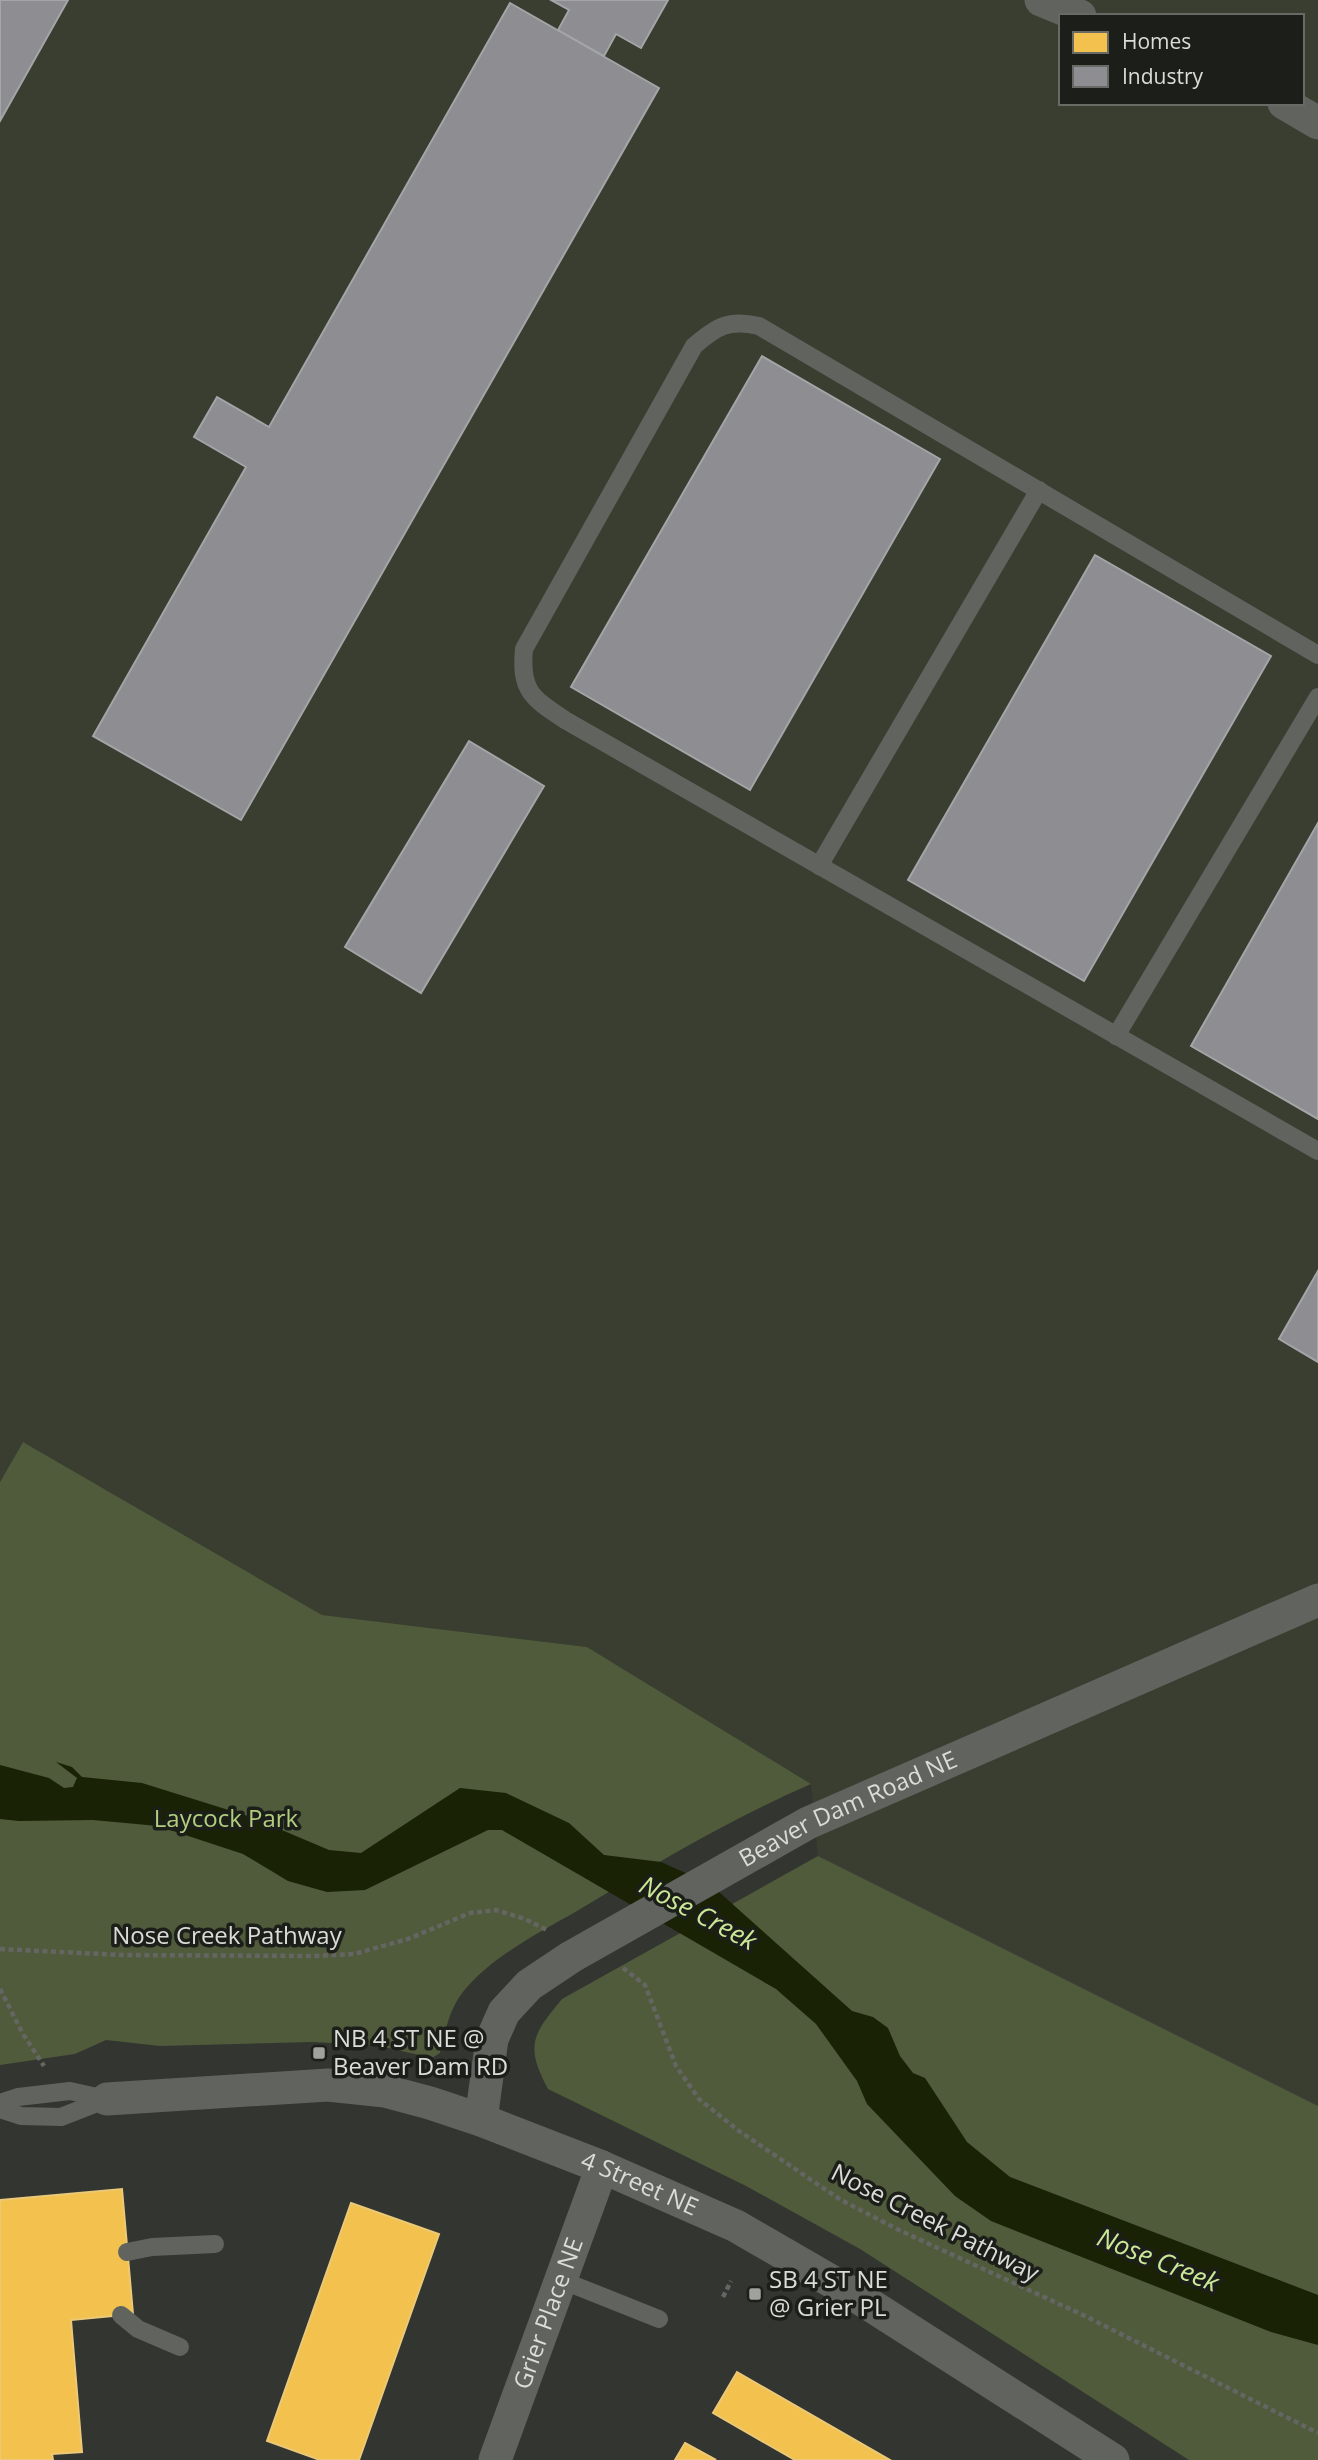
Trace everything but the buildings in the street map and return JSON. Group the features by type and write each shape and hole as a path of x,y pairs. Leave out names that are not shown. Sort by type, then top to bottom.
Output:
{"street":[{"path":"1041,0 1075,14"},
{"path":"1287,105 1318,123"},
{"name":"Beaver Dam Road NE","path":"481,2120 492,2039 504,2012 529,1985 571,1957 808,1823 1318,1601"},
{"name":"4 Street NE","path":"107,2099 328,2085 385,2091 481,2120 602,2167 736,2226 850,2292 1113,2460"},
{"name":"Grier Place NE","path":"495,2460 602,2167"}],"lane":[{"path":"1318,655 759,327 740,322 725,324 694,346 524,649 522,668 525,685 535,700 565,720 1318,1151"},
{"path":"819,866 1039,490"},
{"path":"1116,1036 1318,697"},
{"name":"4 Street NE","path":"0,2103 70,2091 107,2099"},
{"name":"4 Street NE","path":"0,2109 21,2116 61,2118 107,2099"},
{"path":"127,2252 152,2247 215,2244"},
{"path":"561,2280 659,2319"},
{"path":"121,2315 138,2329 180,2347"}],"path":[{"name":"Nose Creek Pathway","path":"0,1949 122,1955 354,1954 408,1939 470,1913 496,1910 548,1930"},
{"name":"Nose Creek Pathway","path":"617,1964 645,1985 676,2066 699,2099 739,2131 841,2200 901,2231 1083,2315 1318,2433"},
{"path":"0,1989 23,2034 45,2067 46,2074"},
{"path":"723,2297 731,2281"}],"shaded area":[{"path":"0,0 1318,0 1318,2106 818,1856 811,1784 587,1647 322,1615 23,1442 0,1482"}],"green space":[{"name":"Laycock Park","path":"23,1442 322,1615 587,1647 811,1784 692,1843 492,1963 462,1993 450,2017 440,2053 432,2058 375,2045 312,2042 160,2046 106,2040 75,2054 0,2065 0,1482"},
{"path":"818,1856 1318,2106 1318,2460 1189,2460 860,2249 746,2186 548,2089 536,2062 535,2041 544,2022 562,1999"}],"water":[{"name":"Nose Creek","path":"56,1762 72,1767 82,1777 142,1783 251,1817 329,1850 361,1853 460,1788 506,1793 569,1823 604,1855 661,1862 710,1884 852,2011 873,2017 888,2028 900,2056 913,2073 925,2078 967,2142 1010,2177 1318,2295 1318,2345 1271,2332 991,2221 955,2196 867,2104 857,2081 816,2024 776,1989 502,1830 488,1830 365,1890 327,1892 288,1881 243,1854 158,1826 93,1820 0,1819 0,1765 49,1778 64,1788 73,1787 77,1778"}],"place":[{"name":"NB 4 ST NE @ Beaver Dam RD","path":"319,2053"},
{"name":"SB 4 ST NE @ Grier PL","path":"755,2294"}]}
